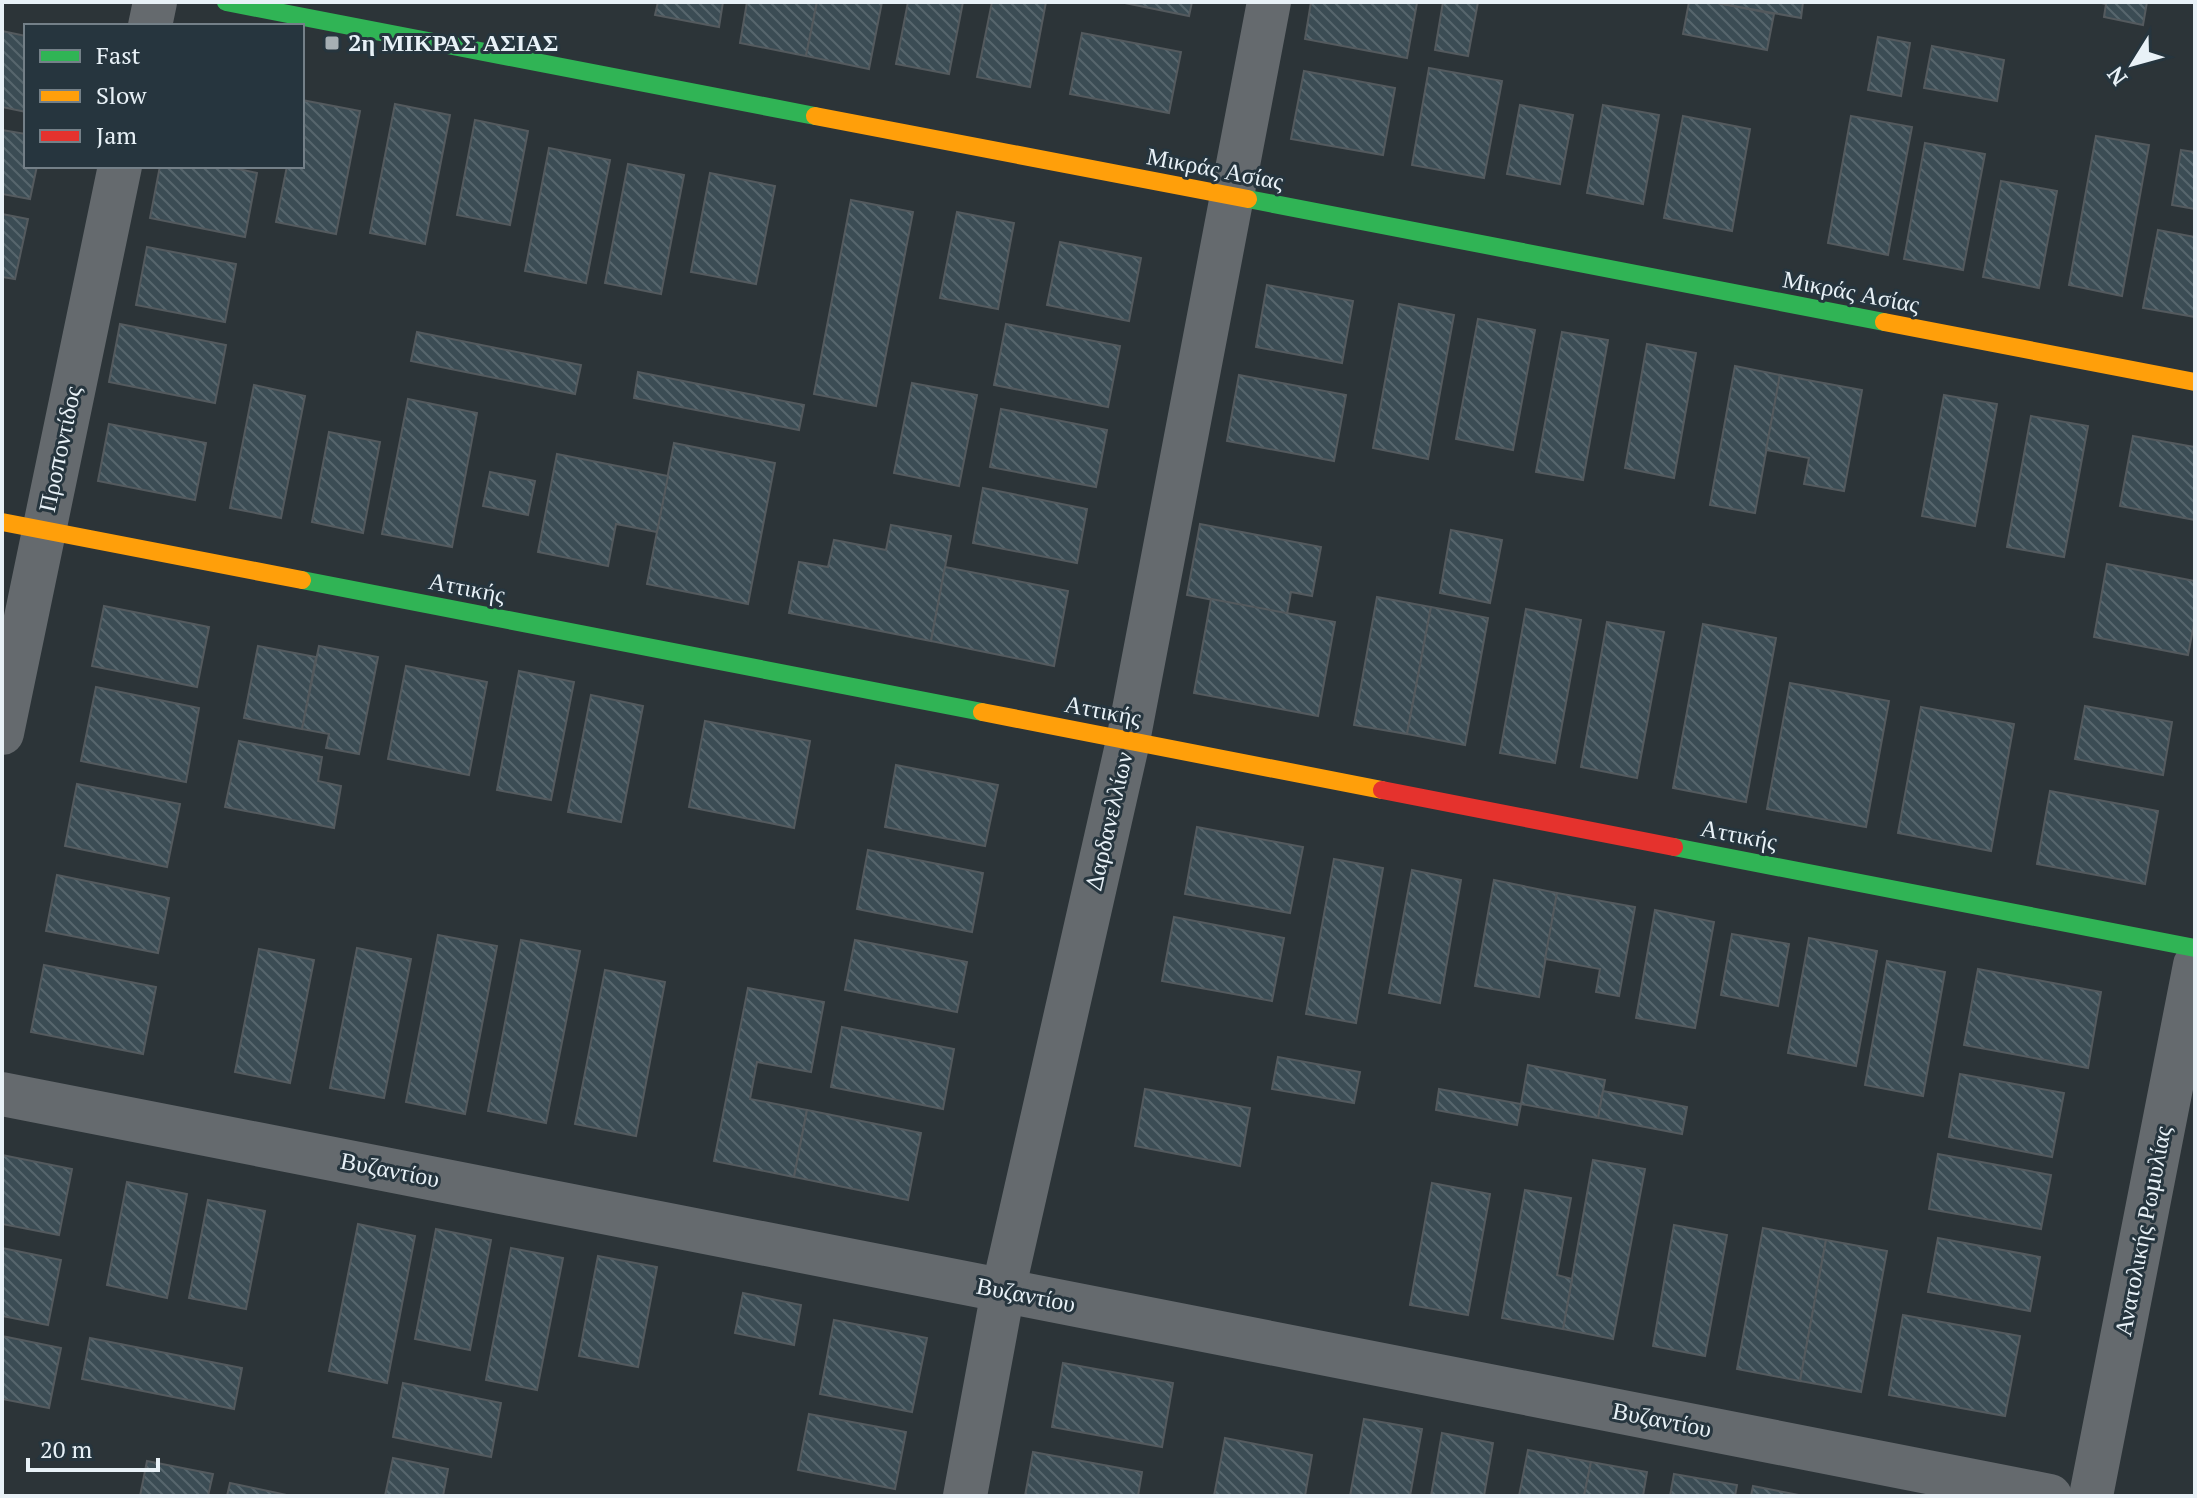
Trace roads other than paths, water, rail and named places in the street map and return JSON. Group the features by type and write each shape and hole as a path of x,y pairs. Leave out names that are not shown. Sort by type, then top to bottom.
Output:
{"street":[{"path":"150,24 155,2"},
{"name":"Μικράς Ασίας","path":"226,2 2195,382"},
{"name":"Δαρδανελλίων","path":"965,1496 1003,1291 1128,741 1269,2"},
{"name":"Προποντίδος","path":"2,733 22,526 119,168"},
{"name":"Αττικής","path":"22,526 2195,948"},
{"name":"Ανατολικής Ρωμυλίας","path":"2091,1496 2195,965"},
{"name":"Βυζαντίου","path":"2,1094 2050,1496"}],"place":[{"name":"2η ΜΙΚΡΑΣ ΑΣΙΑΣ","path":"332,43"}]}
